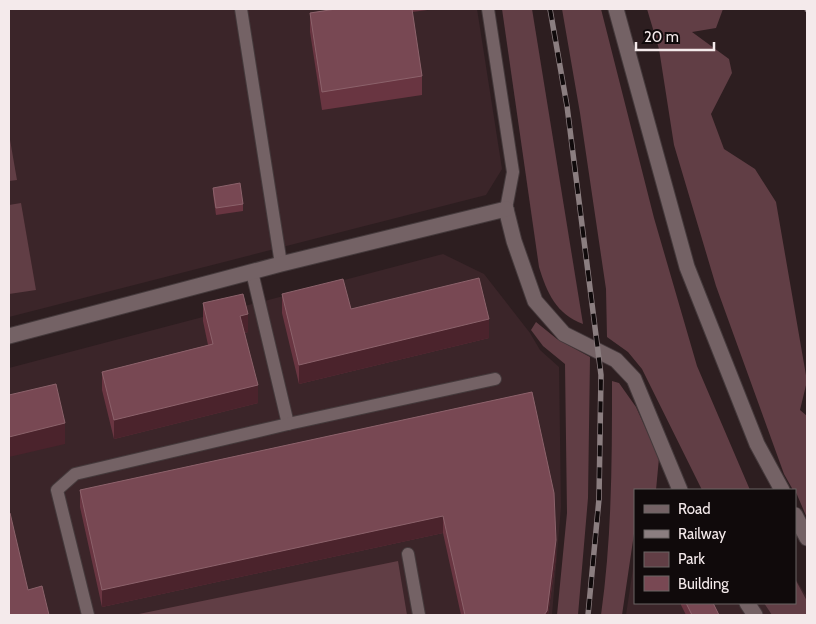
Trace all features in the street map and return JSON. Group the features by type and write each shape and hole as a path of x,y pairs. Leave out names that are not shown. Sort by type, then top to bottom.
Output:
{"street":[{"path":"616,9 687,267 757,444 781,489"},
{"path":"9,336 281,264 506,209 514,242 535,301 564,334 616,360 634,378 680,489"},
{"path":"796,517 807,538"},
{"path":"748,604 754,615"}],"lane":[{"path":"240,9 281,264"},
{"path":"488,9 514,172 506,209"},
{"path":"252,272 288,424"},
{"path":"88,615 57,490 75,474 495,378"},
{"path":"408,554 419,615"}],"path":[{"path":"806,9 807,14"}],"shaded area":[{"path":"9,9 477,9 502,169 486,195 9,317"},
{"path":"443,254 484,274 530,333 540,350 559,367 561,507 552,615 9,615 9,368"},
{"path":"634,562 634,604 796,604 796,580 807,597 807,615 626,615"}],"green space":[{"path":"502,9 532,9 583,324 566,315 554,302 545,285 539,267"},
{"path":"562,9 601,9 654,218 697,366 750,489 702,489 642,369 628,352 607,337 606,289 580,113"},
{"path":"647,9 723,9 716,28 692,32 729,59 732,73 711,114 724,149 755,169 776,202 807,381 800,410 807,416 807,518 796,489 792,489 784,474 716,286 674,145 659,49"},
{"path":"9,134 17,180 9,181"},
{"path":"21,203 36,290 9,294 9,205"},
{"path":"536,322 557,339 590,357 588,498 578,615 557,615 567,513 565,364 543,346 531,330"},
{"path":"612,381 619,383 636,407 659,458 656,489 634,489 634,534 622,615 601,615 605,586 611,469"},
{"path":"398,561 407,615 134,615"},
{"path":"796,581 807,601 807,615 772,615 765,604 796,604"}],"building":[{"path":"336,9 412,9 422,76 322,92 310,13"},
{"path":"240,183 243,204 216,208 213,188"},
{"path":"479,278 489,319 299,365 282,294 343,279 351,309"},
{"path":"243,294 248,314 240,316 258,385 114,420 102,372 213,344 203,303"},
{"path":"56,384 65,423 9,437 9,395"},
{"path":"532,392 554,493 556,540 547,611 544,615 465,615 443,516 102,590 80,490"},
{"path":"9,513 28,590 42,586 49,615 9,615"},
{"path":"686,604 714,604 719,615 692,615"}],"railway":[{"path":"550,9 567,106 601,375 599,499 588,615"}]}
